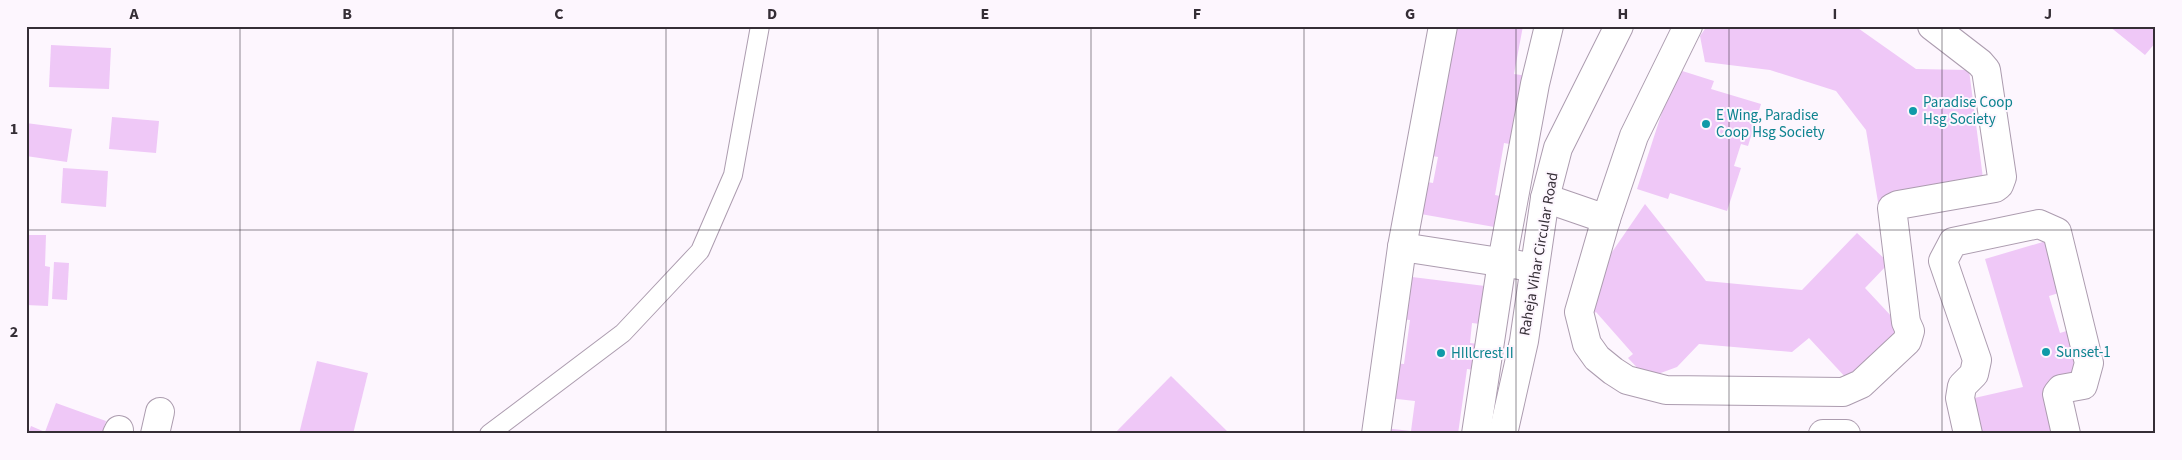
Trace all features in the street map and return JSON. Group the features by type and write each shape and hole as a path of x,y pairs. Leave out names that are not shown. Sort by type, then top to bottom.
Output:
{"street":[{"path":"1376,434 1402,248 1442,26"},
{"path":"1476,434 1502,262 1535,84 1549,26"},
{"name":"Raheja Vihar Circular Road","path":"1503,434 1524,341 1545,198 1558,148 1620,26"},
{"path":"1688,26 1634,136 1606,219 1579,312 1588,344 1597,358 1613,372 1627,380 1666,390 1843,392 1861,384 1907,341 1910,331 1906,322 1892,208 1898,205 1995,188 2000,185 2002,178 1986,70 1980,63 1932,26"},
{"path":"1545,198 1606,219"},
{"path":"1968,434 1960,398 1962,386 1974,374 1977,360 1943,261 1953,242 2040,224 2057,232 2089,363 2083,385 2061,389 2057,394 2066,434"},
{"path":"1402,248 1535,268"},
{"path":"1823,434 1846,434"}],"lane":[{"path":"490,434 623,333 700,251 733,175 760,26"}],"building":[{"path":"1450,26 1523,26 1514,74 1528,76 1515,145 1504,143 1495,195 1505,197 1500,228 1415,213 1421,181 1433,183 1438,157 1426,155"},
{"name":"Paradise Coop Hsg Society","path":"1707,26 1855,26 1916,69 1969,70 1984,186 1878,202 1866,130 1836,91 1770,70 1705,62 1700,36"},
{"path":"2109,26 2156,26 2153,34 2156,36 2156,42 2145,55"},
{"path":"51,45 111,48 109,89 49,87"},
{"name":"E Wing, Paradise Coop Hsg Society","path":"1676,69 1714,81 1711,89 1761,104 1748,146 1741,144 1734,166 1741,168 1727,211 1670,193 1668,199 1637,189"},
{"path":"112,117 159,121 156,153 109,149"},
{"path":"26,123 72,129 67,162 26,156"},
{"path":"63,168 108,171 106,207 61,203"},
{"path":"1645,204 1706,281 1802,290 1857,233 1889,263 1865,288 1907,333 1848,380 1809,338 1792,352 1699,344 1677,367 1647,378 1628,358 1633,354 1596,312 1591,316 1597,274"},
{"path":"26,235 46,235 45,266 50,267 48,306 26,305"},
{"name":"Sunset-1","path":"2046,241 2062,292 2049,296 2060,333 2073,329 2085,372 2049,382 2061,434 1978,434 1970,399 2023,387 1985,259"},
{"path":"54,262 69,263 67,300 52,299"},
{"name":"HIllcrest II","path":"1404,276 1485,286 1480,324 1472,323 1470,343 1478,344 1474,370 1467,369 1458,434 1384,434 1384,428 1411,431 1415,401 1388,398 1393,363 1404,364 1410,320 1399,319"},
{"path":"317,361 368,373 353,434 299,434"},
{"path":"1171,376 1230,434 1114,434"},
{"path":"56,403 106,421 102,434 28,434 31,426 45,432"}],"place":[{"name":"Paradise Coop Hsg Society","path":"1913,111"},
{"name":"E Wing, Paradise Coop Hsg Society","path":"1706,124"},
{"name":"Sunset-1","path":"2046,352"},
{"name":"HIllcrest II","path":"1441,353"}]}
